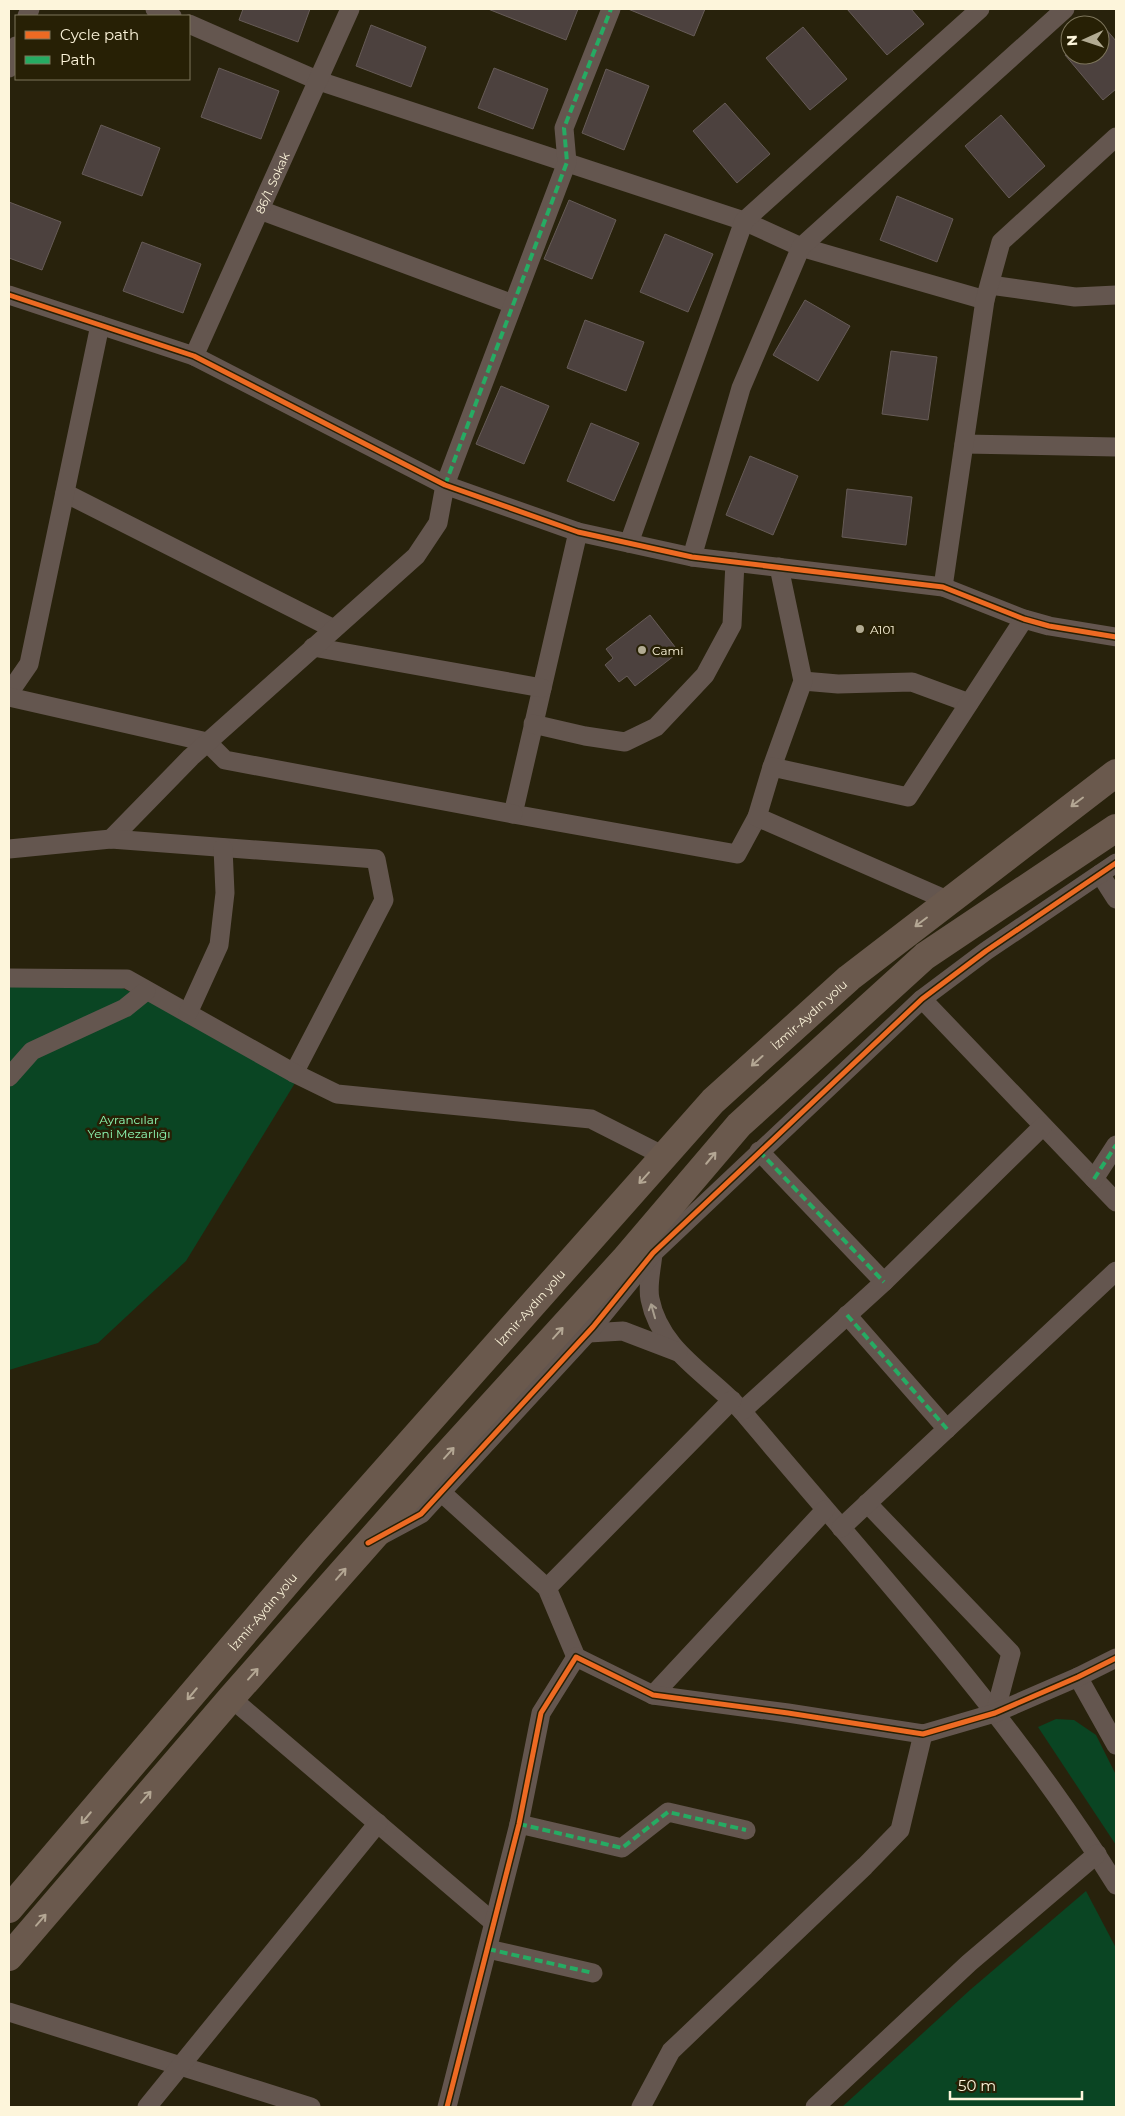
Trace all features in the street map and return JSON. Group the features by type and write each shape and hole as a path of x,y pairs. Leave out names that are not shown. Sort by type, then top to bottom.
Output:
{"highway":[{"name":"İzmir-Aydın yolu","path":"9,1909 307,1558 713,1101 849,978 1116,773"},
{"path":"9,1957 231,1698 368,1543 624,1260 739,1125 925,956 1116,828"},
{"path":"624,1260 653,1253 664,1213"}],"street":[{"path":"156,9 170,15"},
{"name":"86/1. Sokak","path":"194,356 350,9"},
{"path":"111,839 207,742 416,556 438,523 444,485 567,162 564,128 611,9"},
{"path":"629,543 744,221 980,9"},
{"path":"692,557 741,388 801,247 1066,9"},
{"path":"190,24 319,81 744,221 801,247 987,293 1074,297 1116,295"},
{"path":"9,68 15,49"},
{"path":"943,587 987,293 1001,242 1116,137"},
{"path":"260,210 513,304"},
{"path":"9,295 194,356 444,485 578,532 692,557 943,587 1024,619 1049,626 1116,637"},
{"path":"100,325 30,664 9,695 207,742 225,760 737,854 757,817 772,767 802,682 780,567"},
{"path":"964,444 1116,447"},
{"path":"65,493 334,629"},
{"path":"513,814 578,532"},
{"path":"534,724 585,736 625,742 656,727 705,675 732,625 734,562"},
{"path":"772,767 908,797 1024,619"},
{"path":"313,647 542,688"},
{"path":"802,682 838,684 912,682 968,703"},
{"path":"757,817 949,901"},
{"path":"9,849 111,839 376,859 384,900 294,1073"},
{"path":"188,1013 218,945 225,893 223,848"},
{"path":"368,1543 421,1514 589,1333 653,1253 922,999 986,951 1116,863"},
{"path":"1100,874 1116,899"},
{"path":"9,978 127,979 294,1073 337,1094 592,1119 664,1156"},
{"path":"9,1077 32,1051 125,1008 146,991"},
{"path":"922,999 1116,1202"},
{"path":"547,1588 737,1406 884,1282 1043,1126"},
{"path":"1094,1179 1116,1145"},
{"path":"759,1151 884,1282"},
{"path":"653,1253 650,1297 656,1319 678,1352 737,1406 995,1713 1097,1854 1116,1885"},
{"path":"841,1528 1116,1271"},
{"path":"847,1315 947,1429"},
{"path":"589,1333 623,1332 678,1352"},
{"path":"441,1492 547,1588 576,1657 654,1695 923,1734 995,1713 1078,1677 1116,1658"},
{"path":"867,1503 1011,1653 995,1713"},
{"path":"654,1695 825,1510"},
{"path":"447,2107 519,1824 542,1713 576,1657"},
{"path":"1078,1677 1116,1745"},
{"path":"231,1698 493,1922"},
{"path":"641,2107 671,2051 865,1866 900,1830 923,1734"},
{"path":"519,1824 622,1848 668,1812 746,1830"},
{"path":"147,2107 378,1823"},
{"path":"815,2107 969,1963 1097,1854"},
{"path":"488,1949 593,1972"},
{"path":"9,2012 311,2107"}],"green space":[{"name":"Ayrancılar Yeni Mezarlığı","path":"115,985 182,1014 295,1083 186,1261 98,1343 9,1370 9,987"},
{"path":"1056,1719 1074,1720 1096,1735 1116,1775 1116,1845 1038,1727"},
{"path":"1086,1891 1116,1948 1116,2107 842,2107 970,1990"}],"building":[{"path":"243,9 310,9 298,42 239,20"},
{"path":"488,9 578,9 566,40"},
{"path":"628,9 705,9 694,36"},
{"path":"847,9 911,9 924,24 887,55"},
{"path":"371,25 426,47 411,87 356,66"},
{"path":"803,27 847,79 810,110 766,58"},
{"path":"1110,34 1116,41 1116,89 1103,100 1073,65 1110,65"},
{"path":"219,68 279,91 261,139 201,117"},
{"path":"494,68 548,89 533,129 478,108"},
{"path":"606,69 649,86 624,150 582,133"},
{"path":"725,103 770,154 737,183 693,131"},
{"path":"1001,115 1045,166 1009,198 965,146"},
{"path":"101,125 160,148 142,196 82,174"},
{"path":"897,196 953,219 937,262 880,240"},
{"path":"569,200 616,220 592,279 544,259"},
{"path":"9,202 61,222 42,270 9,258"},
{"path":"665,234 713,254 688,312 640,292"},
{"path":"142,242 201,264 183,313 123,291"},
{"path":"805,300 850,326 818,381 773,355"},
{"path":"585,320 644,342 626,391 567,368"},
{"path":"891,351 937,357 928,420 882,414"},
{"path":"501,386 549,406 524,464 476,444"},
{"path":"591,423 639,443 614,501 567,481"},
{"path":"750,456 798,476 773,535 726,515"},
{"path":"847,489 912,497 906,545 842,537"},
{"name":"Cami","path":"650,615 679,652 635,686 627,676 619,682 605,665 613,658 606,649"}],"marked path":[{"path":"445,485 567,162 564,128 611,9"},
{"path":"1094,1179 1116,1145"},
{"path":"759,1151 884,1282"},
{"path":"847,1315 947,1429"},
{"path":"519,1824 622,1848 668,1812 746,1830"},
{"path":"488,1949 593,1973"}],"cycle path":[{"path":"9,295 194,356 445,485 578,532 692,557 943,587 1024,619 1049,626 1116,637"},
{"path":"368,1543 421,1514 593,1327 653,1253 922,999 986,951 1116,863"},
{"path":"447,2107 519,1824 541,1713 576,1657 653,1695 923,1734 995,1713 1078,1677 1116,1658"}],"place":[{"name":"A101","path":"860,629"},
{"name":"Cami","path":"642,650"}]}
